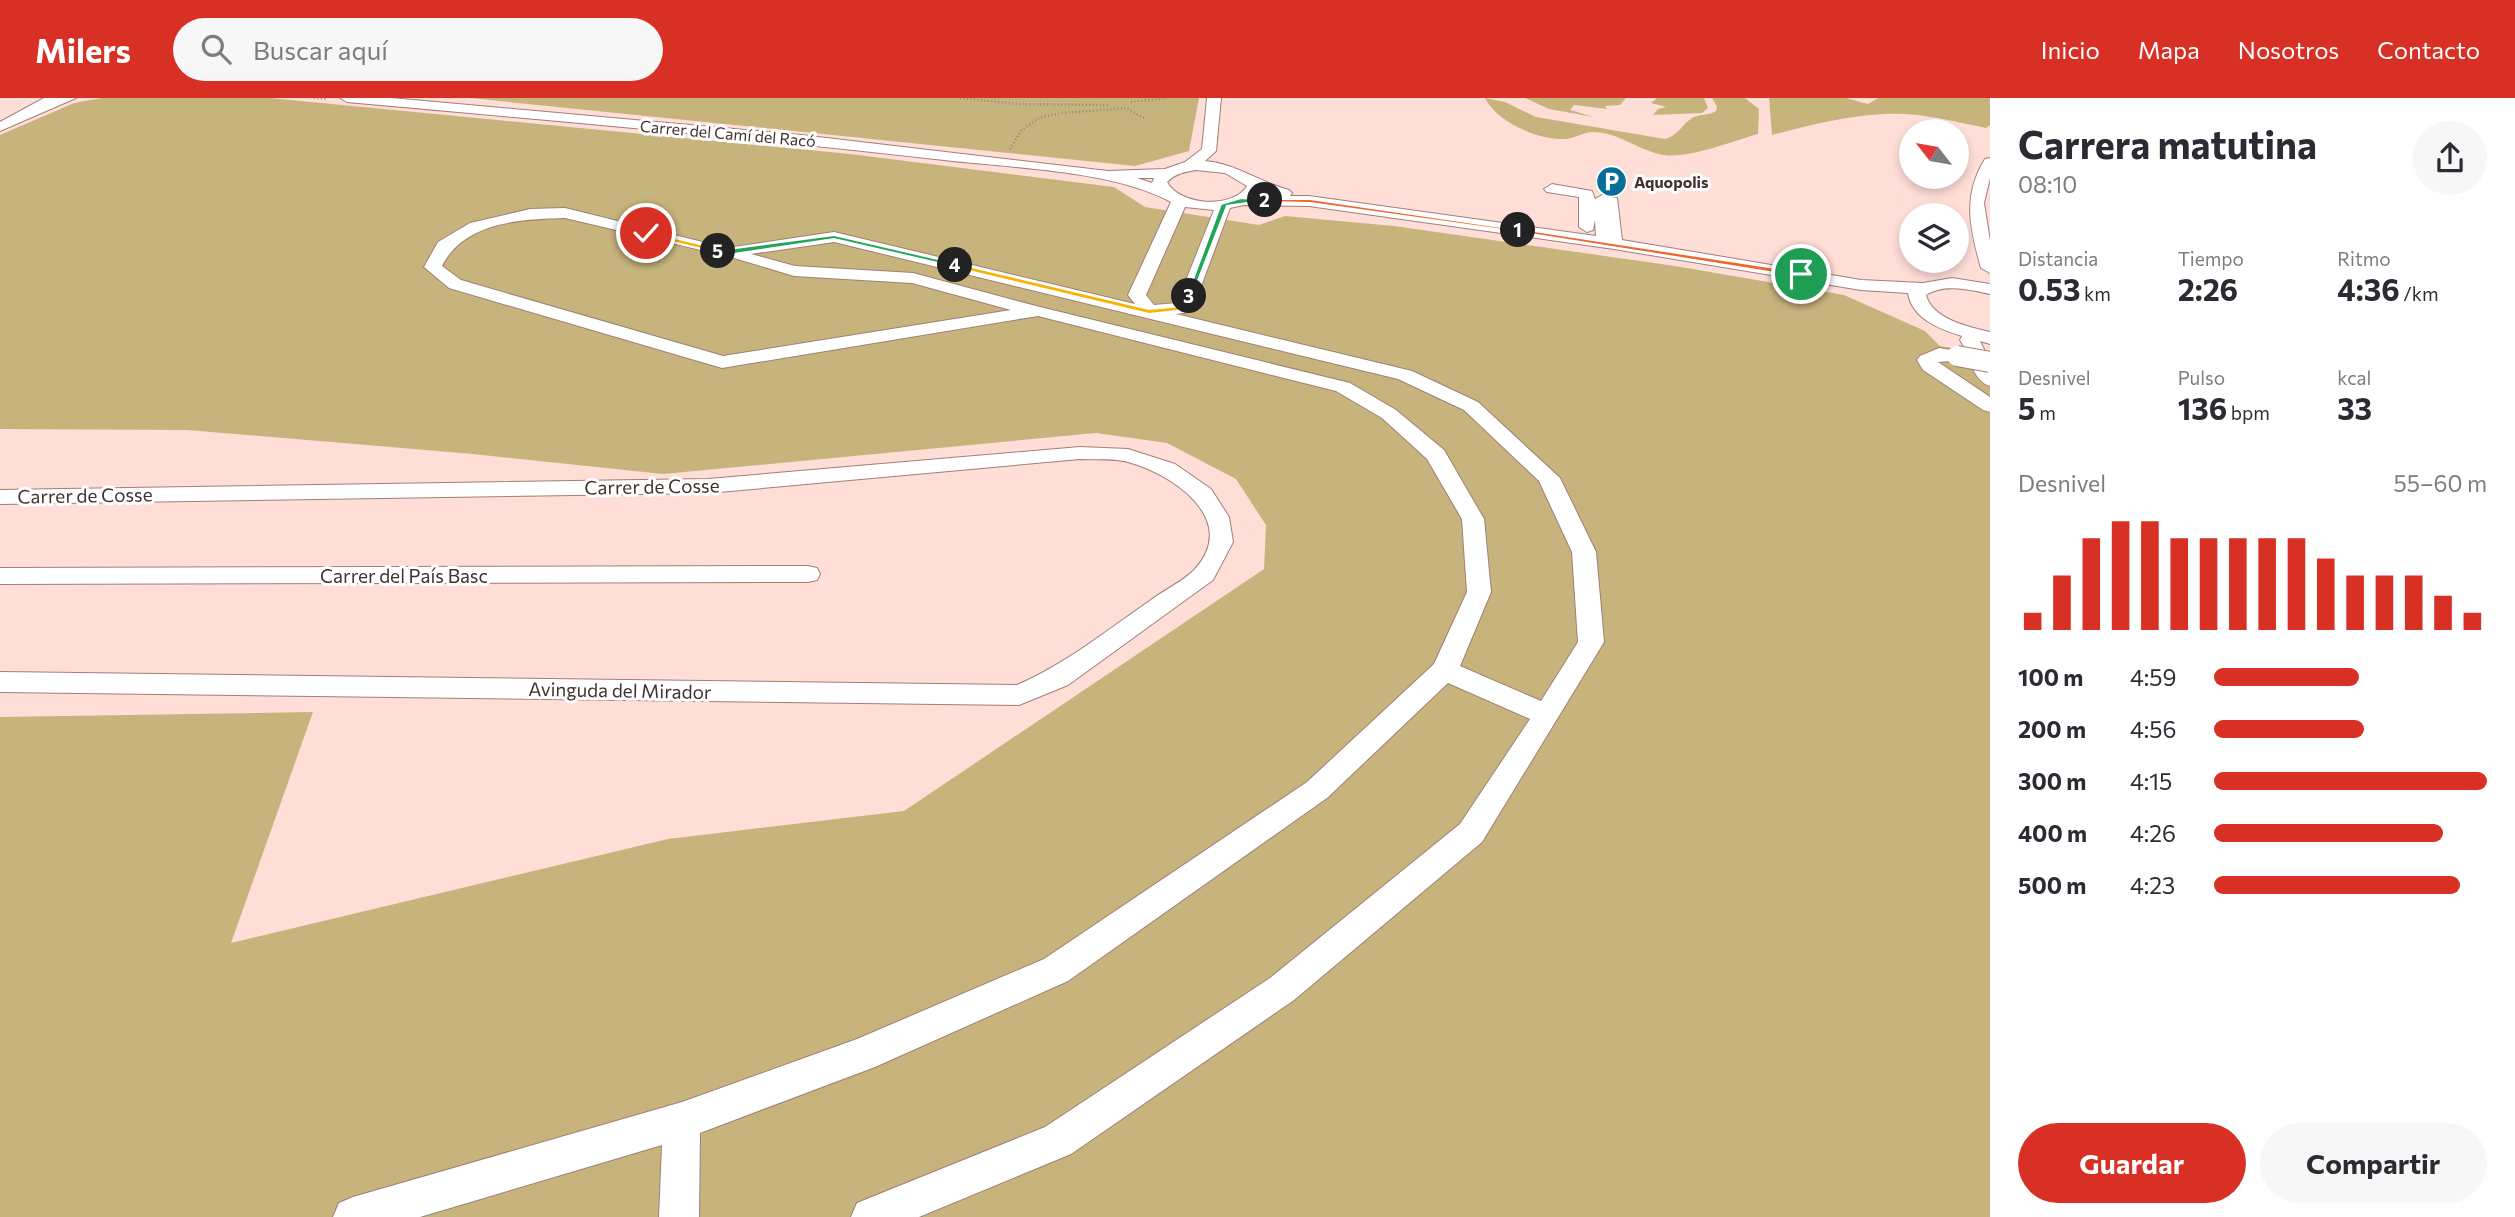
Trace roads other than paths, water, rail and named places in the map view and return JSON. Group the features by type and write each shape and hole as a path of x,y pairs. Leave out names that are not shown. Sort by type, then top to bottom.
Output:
{"street":[{"path":"0,127 47,102 69,98"},
{"name":"Carrer del Camí del Racó","path":"347,98 801,139 1108,175 1162,190"},
{"path":"1188,167 1209,151 1213,98"},
{"path":"1209,151 1232,171"},
{"path":"1968,285 1990,270 1974,213 1980,181 1990,162"},
{"path":"1310,201 1253,184 1232,171 1210,166 1188,167 1166,173 1159,181 1162,190 1180,200 1197,204 1224,204 1243,200 1310,201 1609,243 1861,285 1923,288"},
{"name":"Carrer del Camí del Racó","path":"1108,175 1166,173"},
{"path":"1243,200 1253,192 1253,184"},
{"path":"1552,189 1587,194 1586,240"},
{"path":"1149,311 1137,295 1180,200"},
{"path":"1130,333 1149,311 1184,308 1224,204"},
{"path":"353,1217 682,1121 862,1055 1056,970 1317,790 1445,670 1479,592 1473,519 1436,455 1389,414 1343,387 913,278 794,271 565,214 530,214 476,226 444,246 433,267 455,284 722,362 1038,311"},
{"path":"1166,235 1185,242 1211,241"},
{"path":"727,253 834,237 1405,375 1471,406 1549,478 1584,552 1591,642 1471,833 1282,989 1058,1140 872,1217"},
{"path":"1922,309 1917,293 1934,284 1990,289"},
{"path":"1861,285 1922,309 1958,329 1990,338"},
{"path":"1958,329 1977,348 1986,377 1990,380"},
{"path":"1990,362 1939,354 1927,360 1930,366 1990,406"},
{"name":"Carrer de Cosse","path":"0,496 708,486 1080,453 1128,455 1167,470 1203,494 1218,517 1222,542 1204,574"},
{"name":"Carrer del País Basc","path":"0,576 808,574"},
{"name":"Avinguda del Mirador","path":"0,682 1019,695 1059,678 1204,574"},
{"path":"1445,670 1547,715"},
{"path":"679,1217 682,1121"}],"place":[{"name":"Aquopolis","path":"1611,181"}]}
